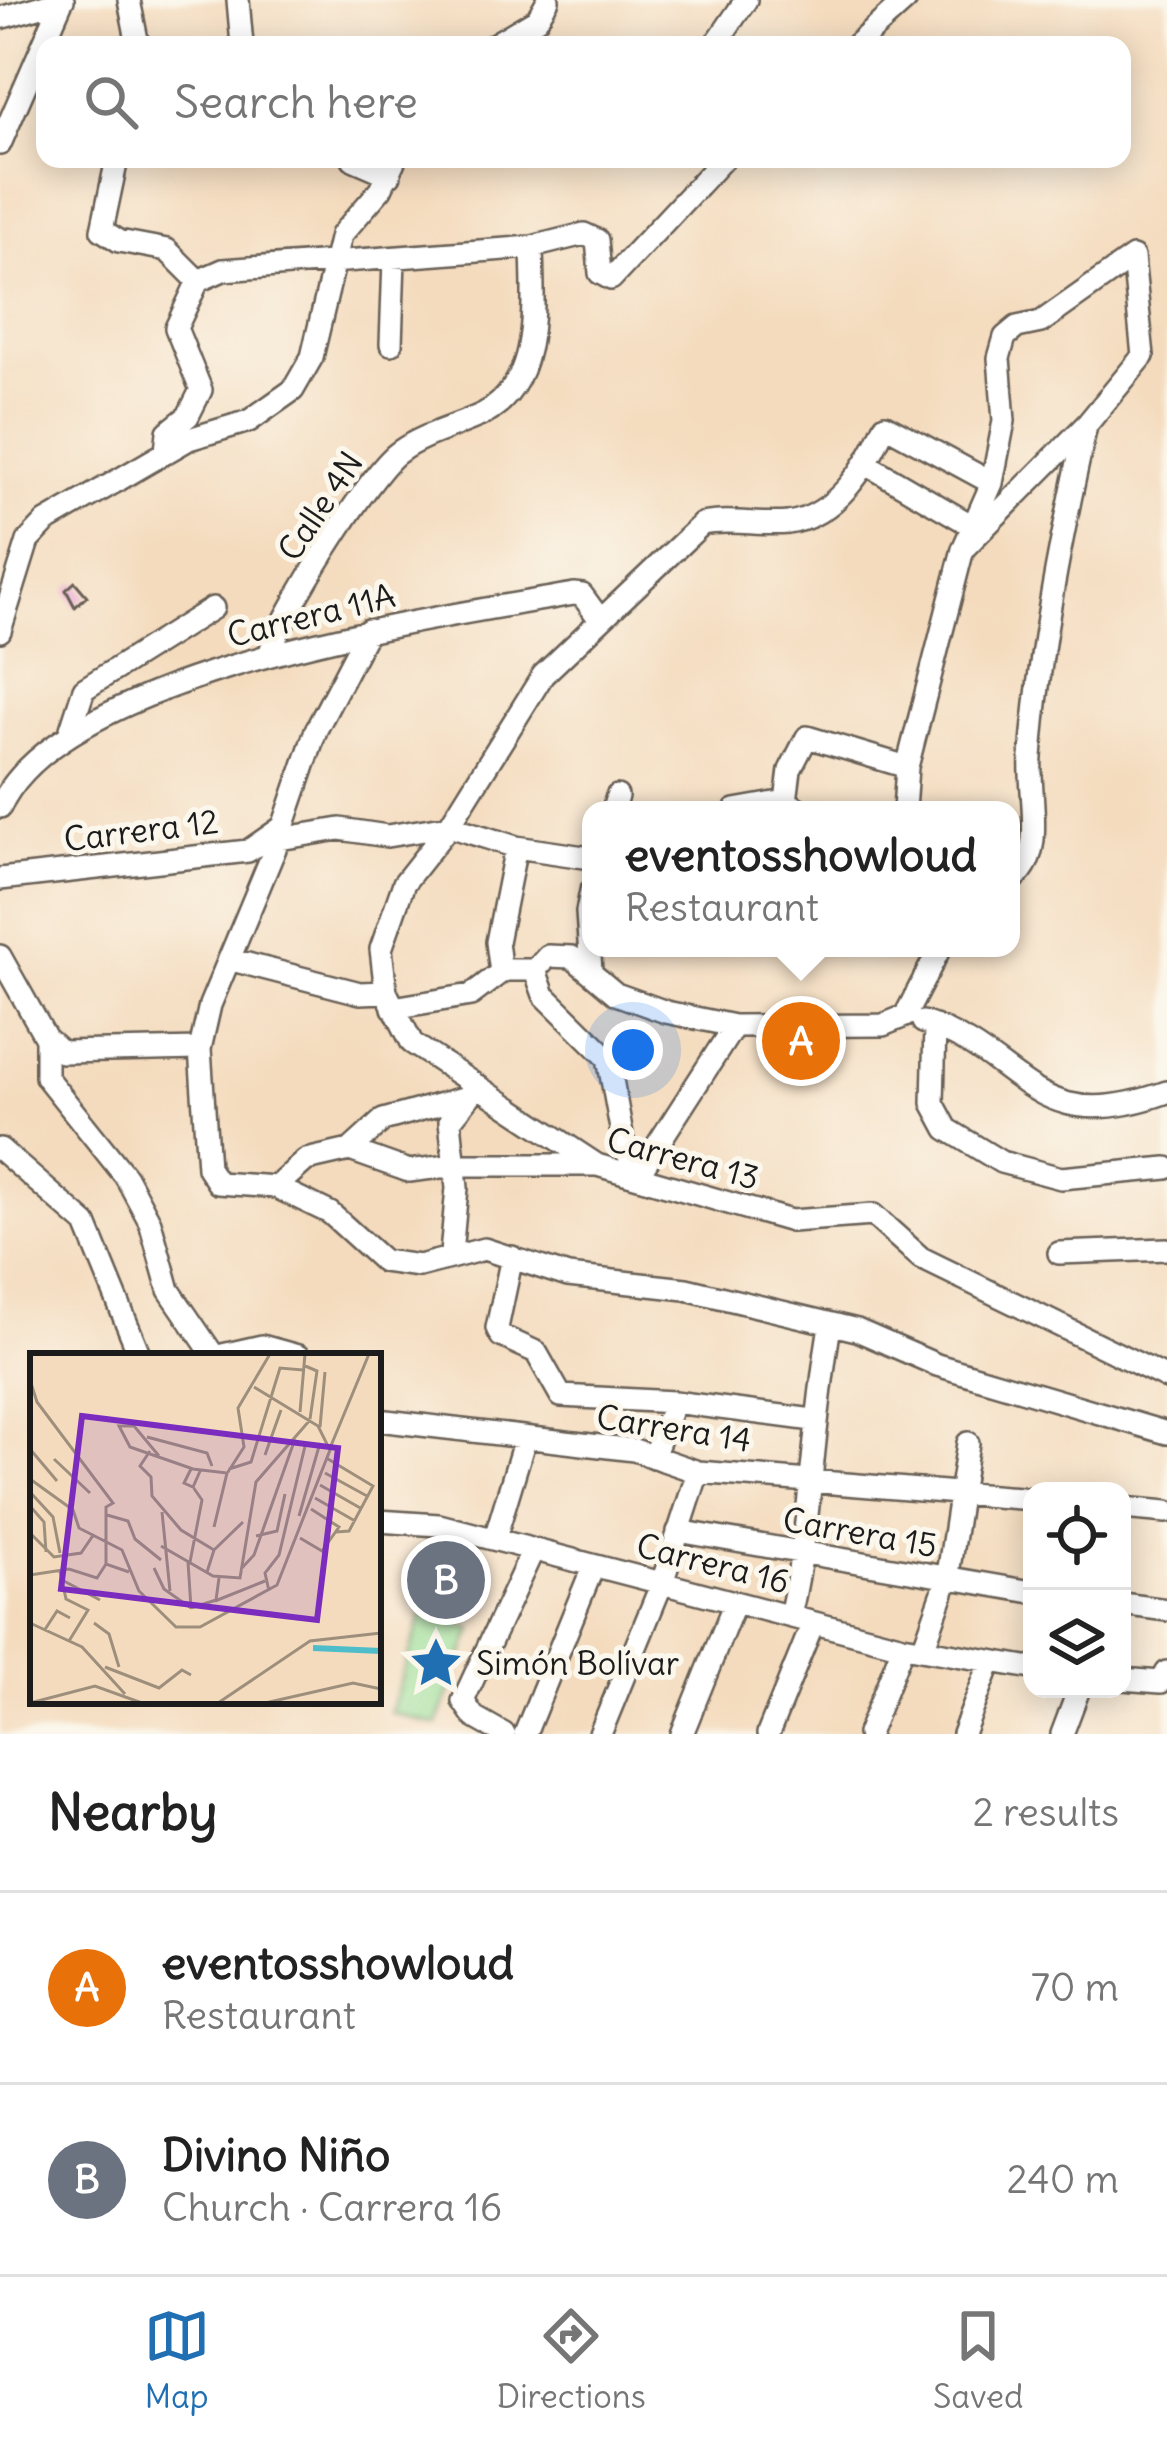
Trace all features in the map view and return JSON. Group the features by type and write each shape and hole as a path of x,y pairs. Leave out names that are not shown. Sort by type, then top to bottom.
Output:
{"street":[{"path":"0,18 62,0"},
{"path":"46,36 62,0"},
{"path":"129,0 136,36"},
{"path":"238,0 241,36"},
{"path":"518,0 542,10"},
{"path":"721,36 746,0"},
{"path":"866,36 907,0"},
{"path":"506,36 542,10"},
{"path":"0,144 36,60"},
{"path":"115,168 102,230 119,241 167,250 198,281"},
{"path":"0,631 28,542 37,532 166,451 249,422 306,376 333,265 350,219 391,168"},
{"path":"166,451 168,432 188,416 201,390 176,328 198,281 223,270 532,247 591,235 597,242 600,273 616,278 715,168"},
{"name":"Calle 4N","path":"270,652 339,532 394,455 484,414 508,393 529,348 532,247"},
{"path":"905,801 907,767 963,549 992,483 1004,421 999,358 1005,337 1017,327 1041,322 1132,257 1143,356 1087,424 963,549"},
{"path":"391,344 394,260"},
{"path":"1020,872 1031,850 1030,759 1064,524 1087,424"},
{"path":"597,1165 471,1092 412,1043 389,1000 381,949 404,884 448,826 542,675 598,617 702,524 790,523 816,513 868,465 885,425 992,483"},
{"path":"868,465 971,525"},
{"name":"Carrera 11A","path":"0,807 12,782 71,729 270,652 574,594 582,596 598,617"},
{"path":"71,729 85,688 213,608"},
{"path":"368,630 316,730 232,960 210,1005 200,1049 211,1177 230,1187 276,1187 330,1214 383,1261 419,1266 484,1250 568,1276 686,1288 857,1330 938,1365 1167,1432"},
{"path":"793,801 790,770 807,737 907,767"},
{"name":"Carrera 12","path":"0,879 248,850 280,833 340,829 387,836 448,826 516,847 582,857"},
{"path":"501,974 497,942 516,847"},
{"path":"0,956 46,1038 72,1055 200,1049"},
{"path":"536,970 548,956 560,956 591,971 626,999 734,1026 883,1025 905,1016 935,957"},
{"path":"590,957 591,971"},
{"path":"232,960 389,1000 471,995 501,974 520,967 536,970"},
{"path":"536,970 544,995 608,1058 624,1145 638,1175"},
{"path":"905,1016 956,1033 1009,1077 1049,1100 1096,1108 1167,1092"},
{"path":"638,1175 734,1026"},
{"path":"934,1026 935,1116 947,1129 1001,1162 1061,1178 1167,1168"},
{"path":"46,1038 46,1077 126,1177 150,1222 169,1290 214,1353"},
{"path":"276,1187 306,1160 350,1150 383,1120 471,1092"},
{"path":"451,1255 456,1165 450,1121 471,1092"},
{"path":"0,1149 86,1224 139,1353"},
{"name":"Carrera 13","path":"350,1150 404,1171 456,1165 597,1165 791,1221 874,1215 921,1258 1167,1378"},
{"path":"1059,1253 1167,1249"},
{"path":"512,1257 497,1328 501,1336 536,1352 557,1393 813,1420"},
{"path":"790,1616 804,1556 813,1420 830,1326"},
{"path":"230,1353 262,1346 287,1353"},
{"path":"653,1457 674,1402"},
{"name":"Carrera 14","path":"381,1420 524,1442 620,1448 698,1472 809,1477 1023,1498"},
{"path":"495,1538 524,1442"},
{"path":"868,1734 947,1581 968,1443"},
{"path":"600,1734 662,1583 698,1472"},
{"path":"1131,1509 1167,1512"},
{"name":"Carrera 16","path":"381,1521 439,1526 495,1538 532,1552 813,1623 1023,1667"},
{"name":"Carrera 15","path":"678,1532 1023,1591"},
{"path":"504,1734 474,1717 463,1701 532,1552"},
{"path":"525,1734 593,1567"},
{"path":"682,1734 735,1602"},
{"path":"1131,1605 1167,1610"},
{"path":"768,1734 813,1623"},
{"path":"963,1734 991,1664"},
{"path":"1131,1679 1165,1679"},
{"path":"1062,1734 1076,1698"}],"green space":[{"path":"423,1612 473,1629 437,1725 390,1712"}],"building":[{"path":"75,582 87,596 75,607 66,590"}],"place":[{"name":"eventosshowloud","path":"801,1041"},
{"name":"Divino Niño","path":"446,1580"},
{"name":"Simón Bolívar","path":"436,1663"}]}
